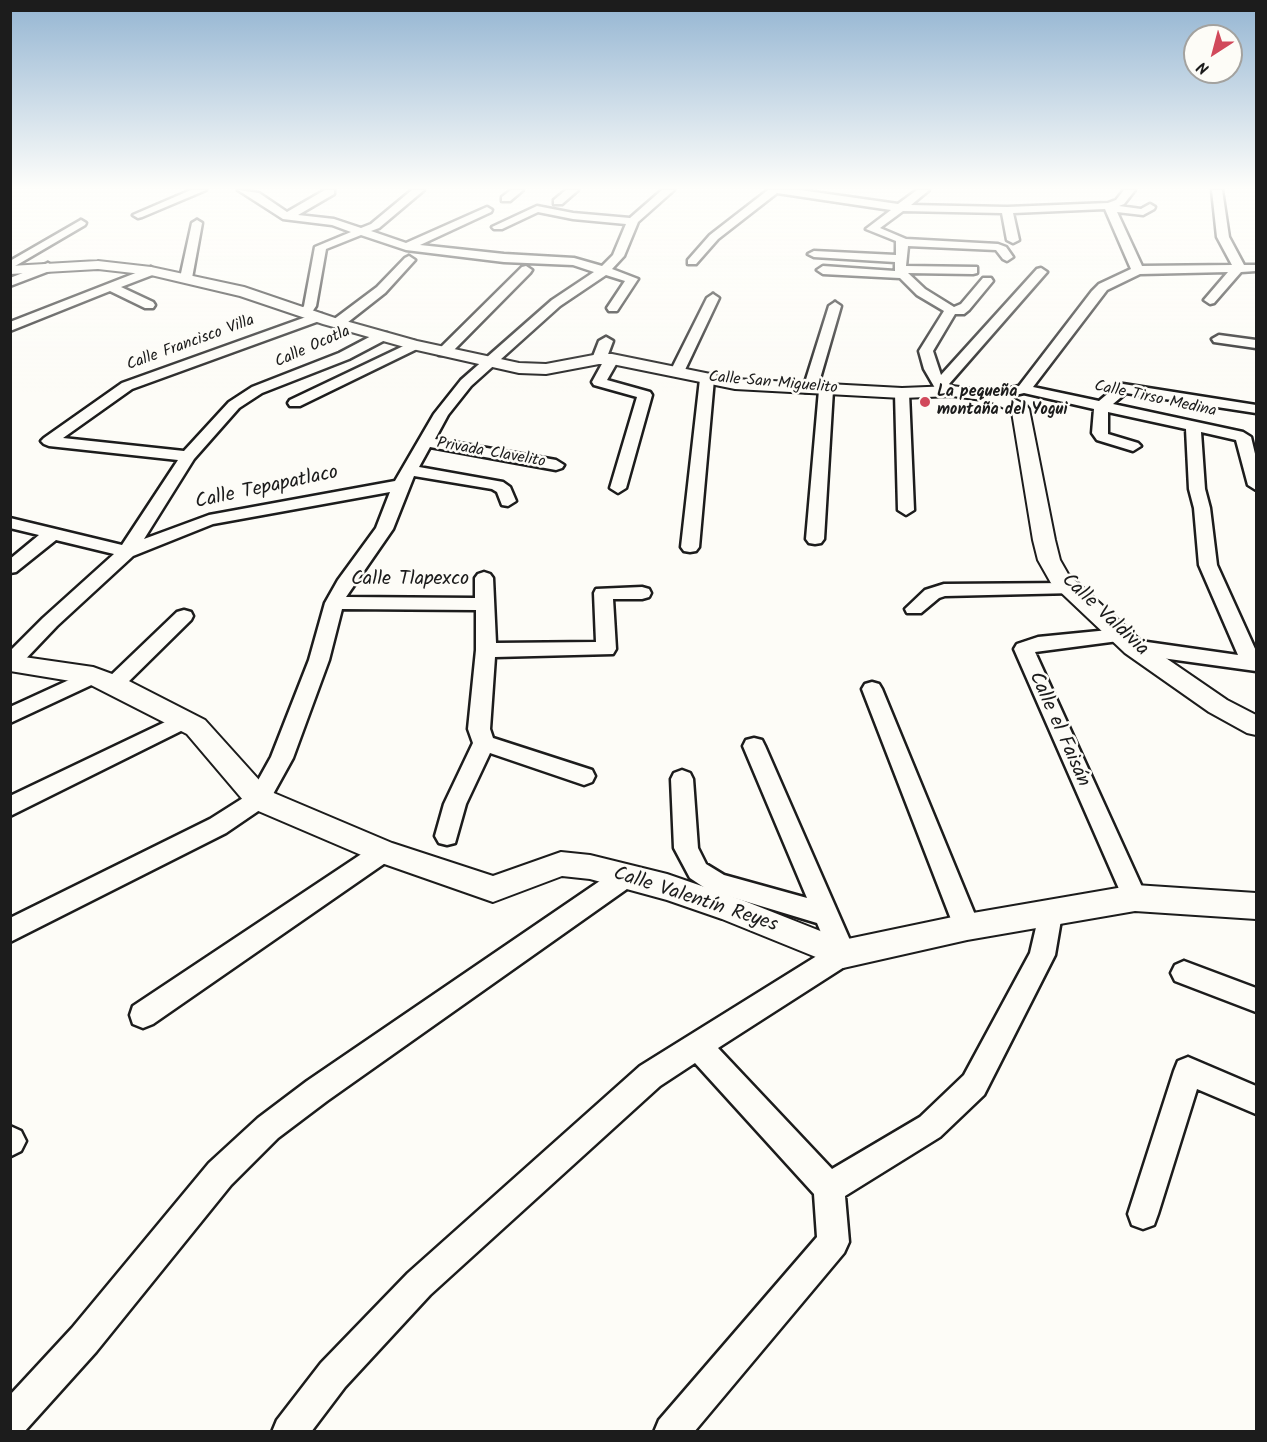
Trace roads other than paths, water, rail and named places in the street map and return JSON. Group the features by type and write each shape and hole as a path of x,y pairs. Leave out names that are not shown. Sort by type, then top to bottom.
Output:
{"street":[{"path":"10,268 27,257"},
{"path":"186,278 190,257"},
{"path":"311,315 310,306 319,257"},
{"path":"338,323 381,290 405,257"},
{"path":"487,257 574,262 632,279 613,308"},
{"path":"10,931 218,826 259,799 286,747 319,660 334,603 344,584 384,530 405,478 447,406 466,383 556,303 605,270 617,257"},
{"path":"692,262 696,257"},
{"path":"829,257 901,268 921,292 951,310 965,307 987,281"},
{"path":"901,268 902,257"},
{"path":"1132,257 1138,270"},
{"path":"1234,257 1239,267"},
{"name":"Calle San Miguelito","path":"10,268 98,265 186,278 244,292 311,315 414,345 519,368 546,369 605,359 707,380 818,390 902,393 946,388 994,396 1024,389"},
{"path":"10,282 48,267"},
{"path":"1210,300 1239,267"},
{"path":"823,270 901,268 973,270"},
{"path":"1024,389 1095,294 1103,287 1138,270 1257,268"},
{"path":"444,352 526,270"},
{"path":"10,327 151,272"},
{"path":"951,310 926,351 931,369 946,388 1041,272"},
{"path":"112,288 149,305"},
{"path":"677,372 713,298"},
{"path":"815,539 818,390 835,306"},
{"name":"Calle Francisco Villa","path":"188,456 50,441 127,386 311,315"},
{"name":"Calle Ocotla","path":"127,552 188,456 234,405 257,390 344,356 382,336"},
{"path":"1219,339 1257,344"},
{"path":"606,341 605,359 599,382 645,395 618,488"},
{"path":"295,403 414,345"},
{"path":"690,547 707,380"},
{"path":"1133,446 1102,437 1101,407 1123,388 1257,409"},
{"name":"Calle Tirso Medina","path":"1024,389 1244,437 1257,485"},
{"path":"902,393 906,510"},
{"name":"Calle Valdivia","path":"994,396 1020,410 1049,560 1059,578 1126,641 1218,706 1257,726"},
{"path":"1193,426 1197,489 1202,508 1208,565 1254,663"},
{"name":"Privada Clavelito","path":"426,442 556,465"},
{"name":"Calle Tepapatlaco","path":"11,663 50,622 127,552 209,520 405,478 497,485 504,490 508,501"},
{"path":"10,523 127,552"},
{"path":"10,568 52,534"},
{"path":"447,836 455,804 484,743 479,729 486,650 484,578"},
{"path":"914,609 932,594 944,590 1070,589"},
{"path":"486,650 606,648 603,593 642,593"},
{"name":"Calle Tlapexco","path":"334,603 485,604"},
{"path":"10,716 103,680 184,616"},
{"path":"1126,641 1254,663"},
{"name":"Calle el Faisán","path":"1126,641 1038,644 1024,649 1135,898"},
{"name":"Calle Valentín Reyes","path":"11,663 103,680 196,727 259,799 382,852 493,889 561,864 590,867 667,887 731,909 843,954"},
{"path":"872,690 967,927"},
{"path":"10,807 184,721"},
{"path":"484,743 584,776"},
{"path":"754,746 843,954"},
{"path":"682,779 686,848 698,871 717,882 827,915"},
{"path":"143,1015 382,852"},
{"path":"10,1421 84,1340 220,1174 268,1128 317,1091 625,877"},
{"path":"289,1431 333,1376 419,1284 650,1076 843,954 967,927 1135,898 1257,906"},
{"path":"829,1188 930,1127 974,1085 1042,955 1050,914"},
{"path":"1184,973 1257,1000"},
{"path":"671,1431 833,1242 829,1188 697,1046"},
{"path":"1143,1214 1188,1071 1257,1100"}],"place":[{"name":"La pequeña montaña del Yogui","path":"925,402"}]}
